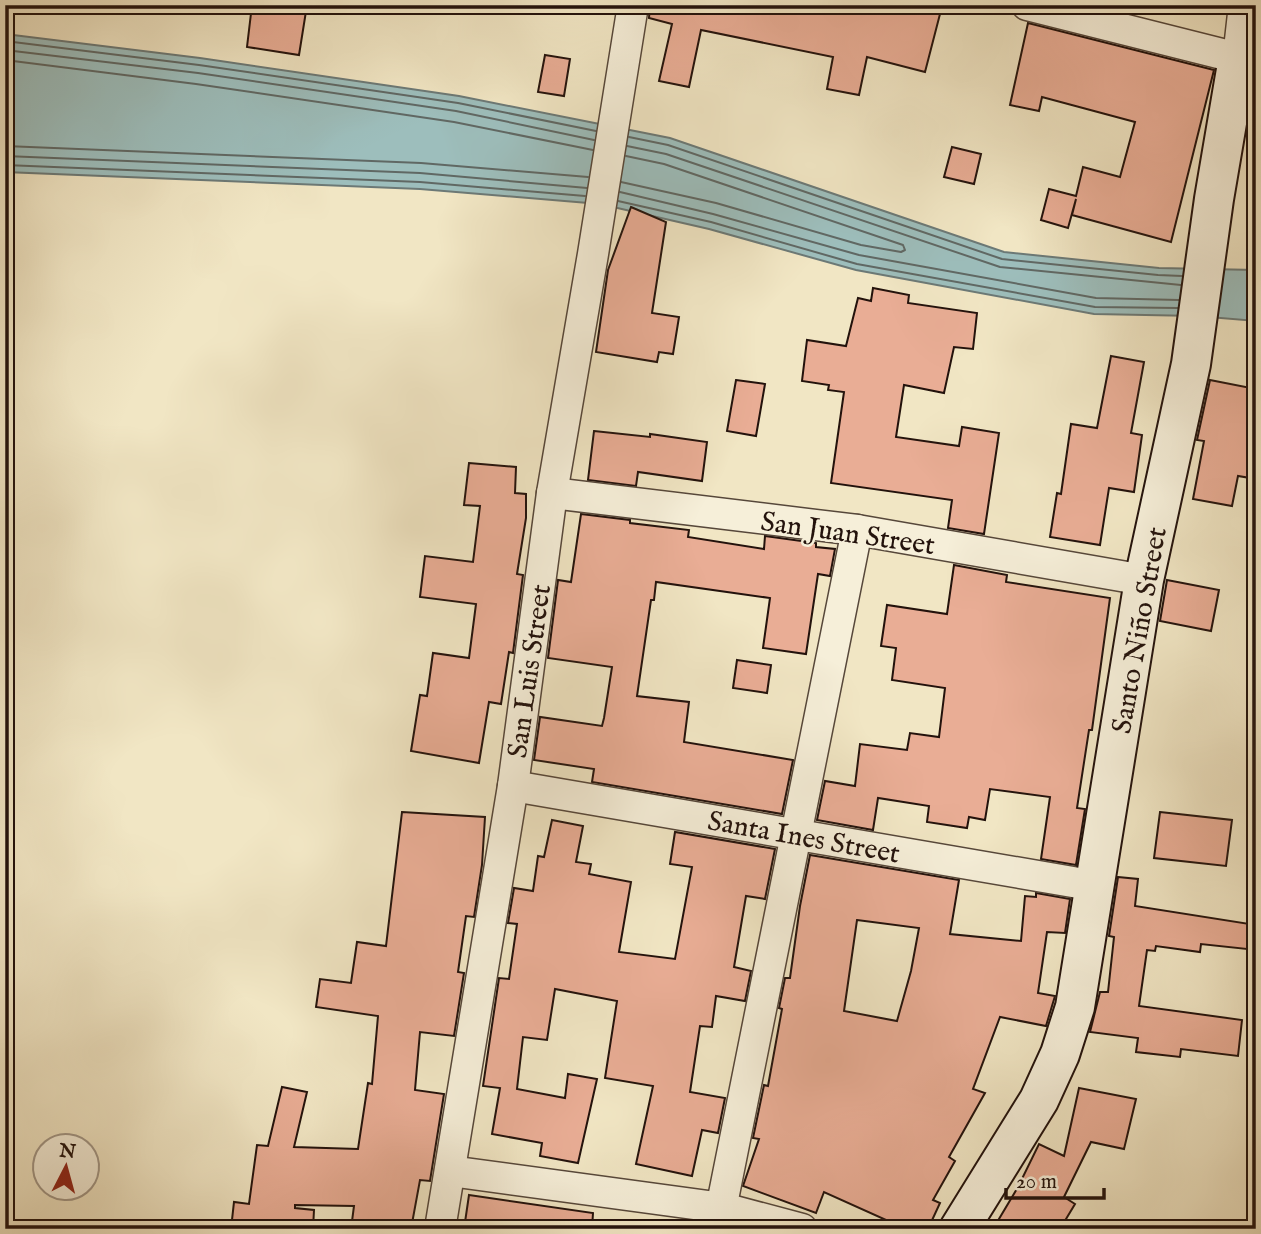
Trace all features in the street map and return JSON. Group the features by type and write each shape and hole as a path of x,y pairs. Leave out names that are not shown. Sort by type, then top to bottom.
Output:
{"street":[{"name":"San Luis Street","path":"440,1229 513,786 552,493 633,5"},
{"path":"1027,5 1247,60"},
{"name":"Santo Niño Street","path":"959,1229 1039,1100 1060,1054 1075,1007 1144,580 1191,364 1214,199 1247,60 1244,5"},
{"name":"San Juan Street","path":"552,493 857,530 1144,580"},
{"path":"720,1218 857,530"},
{"name":"Santa Ines Street","path":"513,786 1096,886"},
{"path":"450,1171 720,1218 802,1229"}],"water":[{"path":"5,34 200,58 459,96 670,138 1004,252 1159,268 1256,270 1256,321 1197,316 1094,314 856,270 709,229 600,204 420,189 5,172"}],"building":[{"path":"252,5 307,5 299,55 247,47"},
{"path":"650,5 903,5 940,14 925,72 867,57 859,95 827,89 833,57 701,30 689,87 659,81 672,24 649,18"},
{"path":"1028,23 1214,70 1171,242 1072,215 1076,199 1068,228 1041,220 1049,189 1076,196 1083,167 1120,177 1135,122 1042,97 1039,111 1010,105"},
{"path":"545,55 570,59 564,96 538,92"},
{"path":"952,147 981,154 974,184 944,177"},
{"path":"631,207 666,222 652,313 679,317 673,354 659,352 657,362 596,352 608,270"},
{"path":"873,288 909,295 908,303 977,313 973,349 954,347 944,393 904,385 896,437 959,446 962,427 999,433 984,534 948,528 952,500 831,483 844,392 828,390 829,385 802,381 807,340 846,346 858,298 871,301"},
{"path":"1111,356 1144,362 1131,433 1142,435 1134,492 1109,488 1100,545 1050,537 1057,493 1061,494 1071,424 1097,428"},
{"path":"736,380 765,384 756,436 727,431"},
{"path":"1210,380 1256,389 1256,479 1238,476 1232,506 1193,499 1204,441 1197,440"},
{"path":"594,431 650,437 650,434 707,442 702,481 638,472 636,486 588,480"},
{"path":"469,463 516,467 515,493 526,494 526,518 517,574 523,575 513,653 509,652 501,704 489,702 479,763 411,751 420,695 427,696 433,653 469,658 476,604 420,597 425,556 473,562 480,506 464,505"},
{"path":"581,514 689,530 688,537 764,549 765,536 816,543 816,547 835,549 830,576 818,574 806,654 763,648 770,598 656,582 654,600 651,600 637,696 689,702 684,742 793,760 782,814 592,782 594,769 534,760 540,717 602,726 604,718 612,667 548,658 558,580 571,582"},
{"path":"954,565 1007,575 1006,582 1110,598 1092,730 1089,730 1077,808 1085,809 1076,865 1041,859 1050,797 990,789 985,820 969,817 967,828 927,822 929,806 878,798 873,830 817,820 825,781 855,786 860,744 907,750 910,733 939,737 945,688 892,680 896,648 881,646 887,605 947,614"},
{"path":"1167,580 1219,590 1211,631 1160,621"},
{"path":"737,660 771,665 767,693 733,688"},
{"path":"402,812 485,817 482,865 474,917 466,916 458,972 464,973 454,1036 420,1032 415,1090 444,1094 430,1181 420,1180 411,1229 351,1229 354,1206 295,1205 295,1208 314,1210 313,1229 231,1229 234,1202 249,1204 257,1145 268,1146 282,1087 307,1092 294,1147 358,1149 368,1083 372,1084 378,1016 316,1007 320,979 351,983 357,942 386,946"},
{"path":"1160,812 1232,820 1226,866 1154,858"},
{"path":"552,820 583,826 576,862 591,864 589,874 631,882 619,952 675,959 692,867 670,864 675,832 775,849 765,899 746,896 734,967 751,971 745,1001 716,996 712,1027 700,1026 690,1092 725,1098 718,1133 702,1130 692,1176 636,1164 653,1086 605,1078 617,1001 555,989 547,1040 523,1037 517,1089 565,1098 568,1074 597,1079 578,1163 540,1156 542,1143 492,1134 500,1088 483,1086 499,978 509,979 517,924 508,923 514,888 533,891 538,856 544,857"},
{"path":"810,855 959,880 950,934 1021,941 1025,896 1036,897 1036,893 1070,899 1065,933 1047,932 1038,993 1055,996 1046,1026 1000,1017 973,1089 985,1093 949,1157 955,1161 933,1200 940,1203 928,1229 906,1229 824,1192 816,1213 743,1186 759,1139 753,1138 764,1085 768,1086 785,978 790,978","holes":["857,920 919,928 911,971 897,1021 844,1011"]},
{"path":"1118,877 1138,879 1135,906 1256,925 1256,950 1201,944 1200,952 1156,946 1155,951 1147,950 1139,1006 1242,1020 1238,1056 1181,1049 1180,1057 1136,1052 1138,1038 1090,1032 1100,992 1108,992 1114,937 1109,936"},
{"path":"1079,1088 1136,1099 1124,1149 1091,1142 1064,1197 1075,1204 1060,1229 993,1229 1039,1144 1064,1156"},
{"path":"469,1195 593,1213 592,1229 464,1229"}]}
